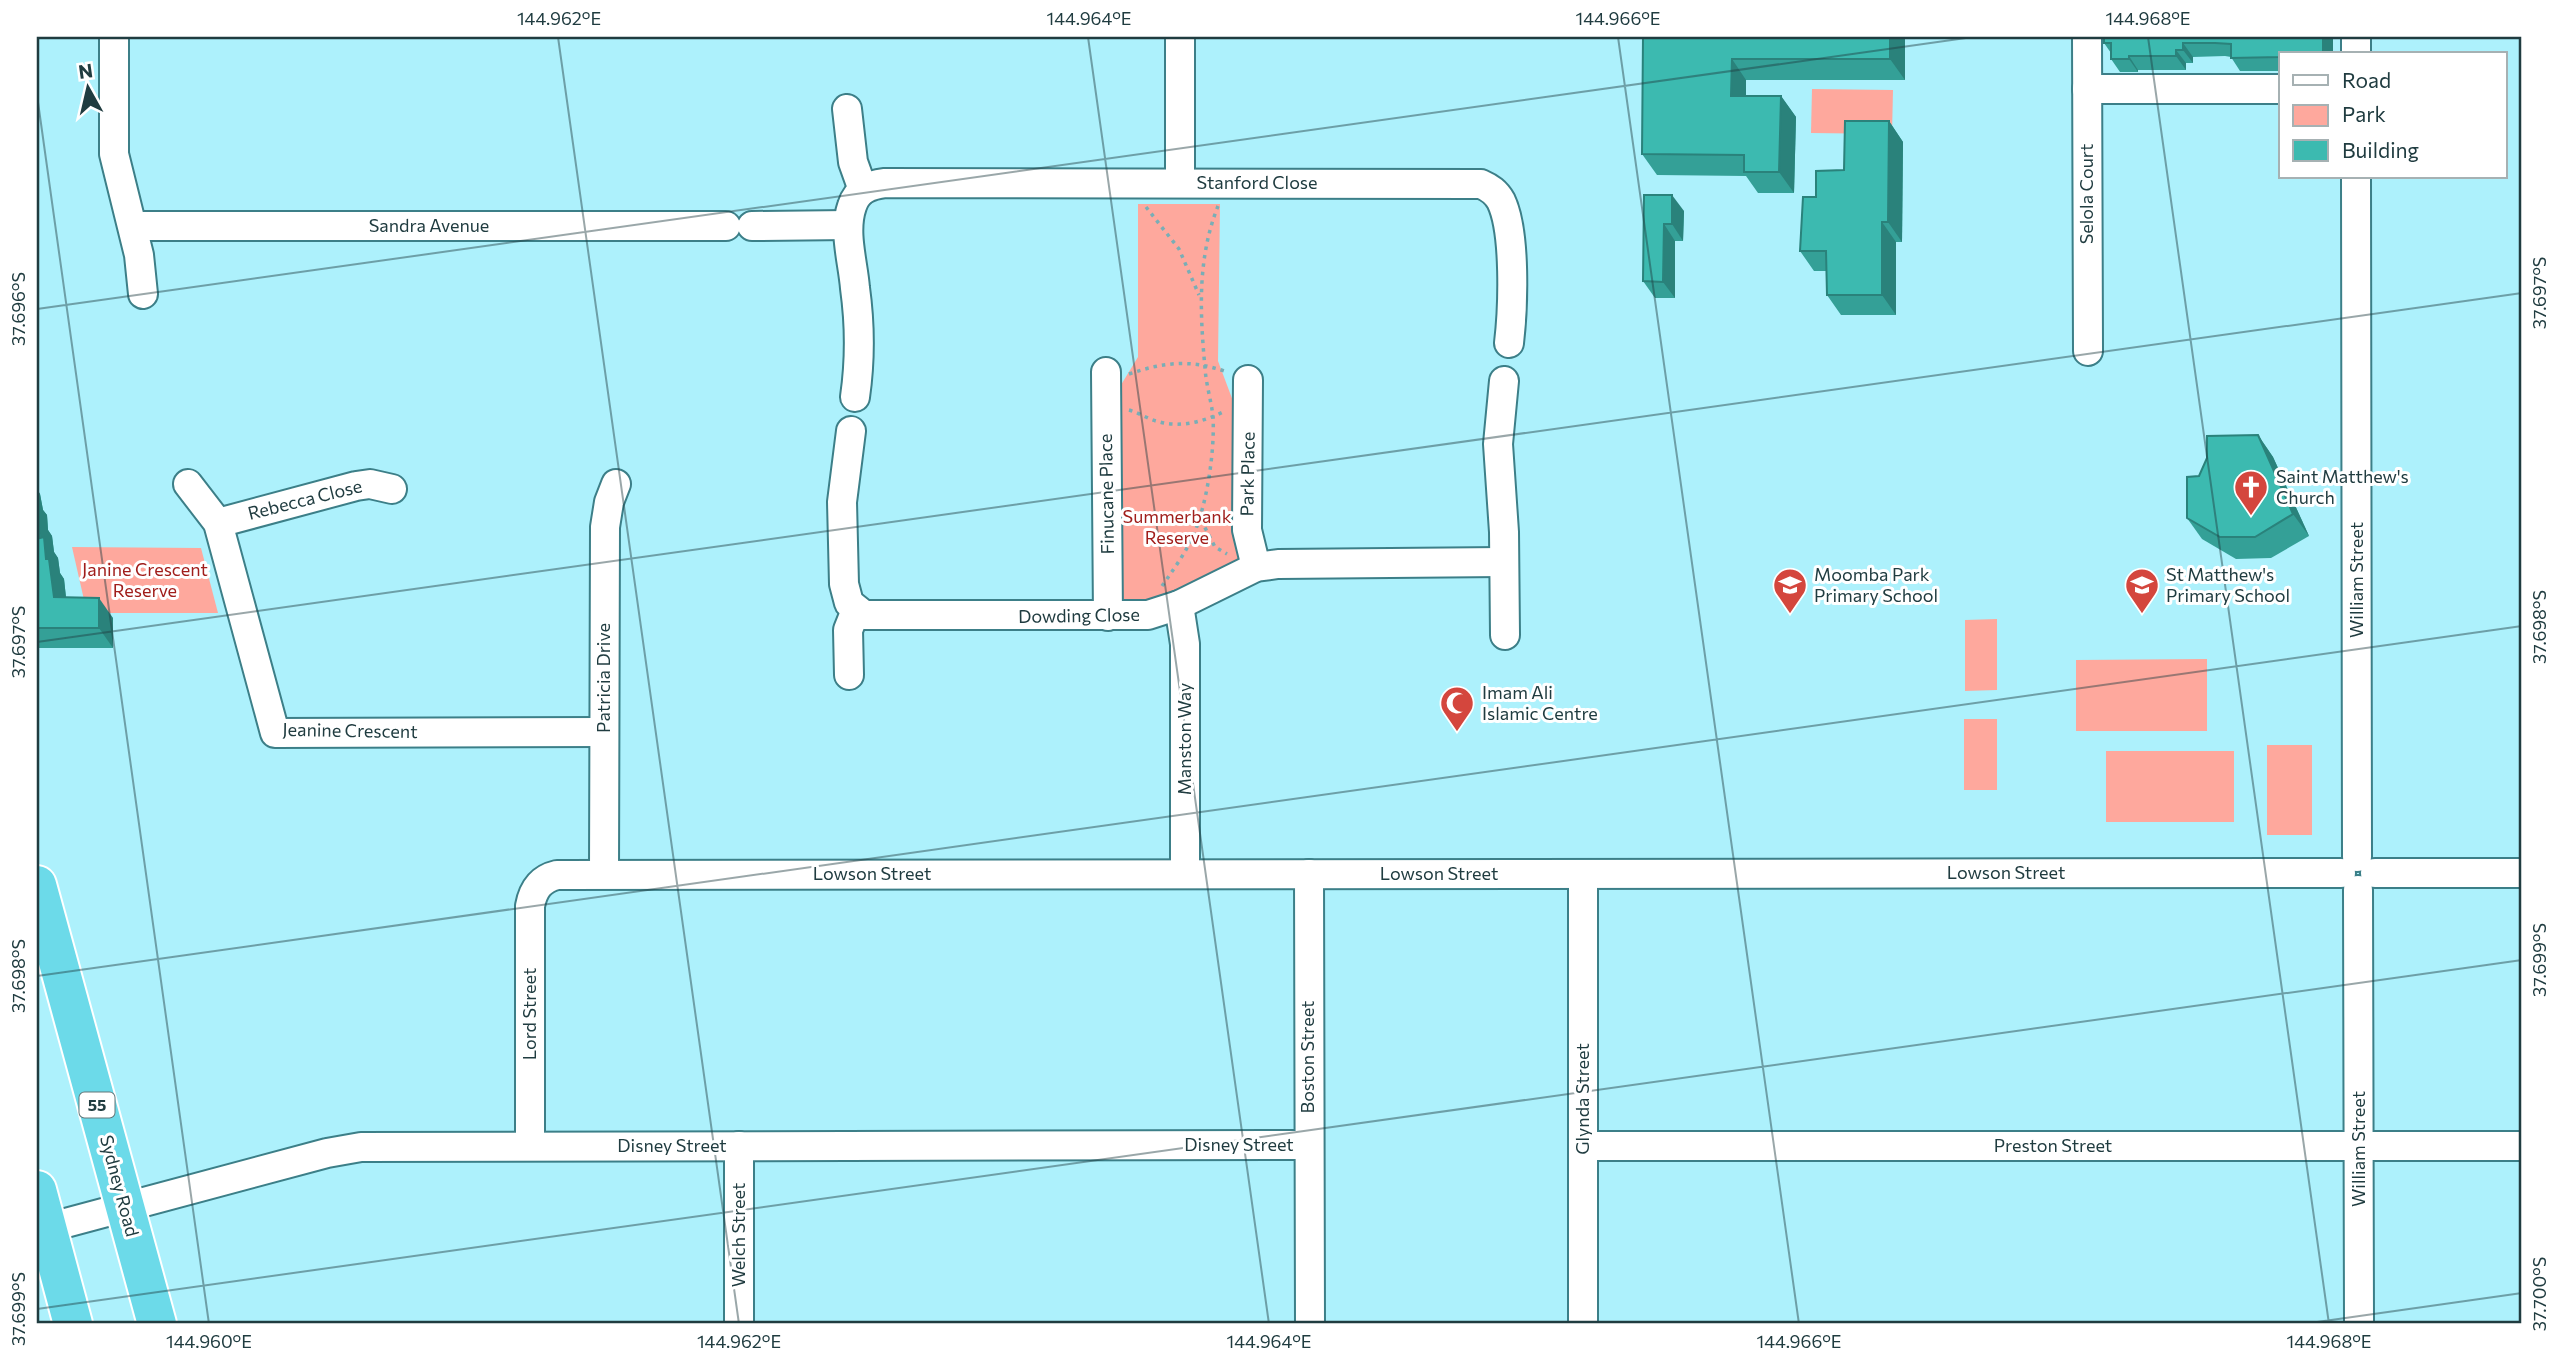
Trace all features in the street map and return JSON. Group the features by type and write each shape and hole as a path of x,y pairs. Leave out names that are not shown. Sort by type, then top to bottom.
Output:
{"highway":[{"name":"Sydney Road","path":"37,885 157,1324"},
{"path":"37,1190 74,1324"}],"street":[{"path":"114,37 114,154 139,255 143,294"},
{"path":"1180,37 1180,183"},
{"name":"Selola Court","path":"2087,37 2088,351"},
{"path":"2087,89 2279,89"},
{"path":"847,109 853,162 863,190 852,206 848,225 858,322 856,397"},
{"name":"William Street","path":"2357,178 2359,1324"},
{"name":"Stanford Close","path":"863,190 885,183 1481,184 1492,189 1505,212 1513,291 1509,343"},
{"name":"Sandra Avenue","path":"132,226 848,225"},
{"name":"Finucane Place","path":"1106,375 1108,616"},
{"name":"Park Place","path":"1246,563 1248,380"},
{"path":"1504,382 1499,444 1506,635"},
{"path":"849,675 848,630 856,610 846,594 841,537 842,502 851,431"},
{"name":"Jeanine Crescent","path":"188,484 218,523 275,733 604,732"},
{"name":"Rebecca Close","path":"218,523 356,486 370,484 392,489"},
{"name":"Patricia Drive","path":"604,874 605,527 609,502 617,484"},
{"name":"Dowding Close","path":"856,610 873,617 1148,615 1168,600 1246,563 1503,562"},
{"name":"Manston Way","path":"1168,600 1185,644 1185,874"},
{"name":"Lowson Street","path":"539,884 557,875 604,874 2522,873"},
{"name":"Boston Street","path":"1309,874 1310,1324"},
{"name":"Glynda Street","path":"1583,875 1583,1324"},
{"name":"Lord Street","path":"530,1146 530,906 533,892 539,884"},
{"name":"Disney Street","path":"47,1228 344,1149 530,1146 1308,1145"},
{"name":"Welch Street","path":"739,1146 739,1324"},
{"name":"Preston Street","path":"1583,1146 2522,1146"}],"path":[{"path":"1140,183 1143,204 1155,215 1179,249 1201,301"},
{"path":"1168,600 1200,518 1209,471 1213,417 1205,367 1201,301 1203,254 1218,205 1217,183"},
{"path":"1106,375 1168,362 1205,367 1248,380"},
{"path":"1106,407 1125,409 1168,424 1190,423 1213,417 1229,409 1249,409"},
{"path":"1200,518 1215,547 1246,563"}],"green space":[{"path":"1812,89 1893,90 1892,134 1811,133"},
{"name":"Summerbank Reserve","path":"1138,204 1220,204 1218,361 1239,417 1242,561 1181,595 1147,605 1132,605 1118,599 1113,398 1138,357"},
{"name":"Janine Crescent Reserve","path":"72,547 201,548 218,613 87,613"},
{"path":"1997,619 1997,690 1965,691 1965,620"},
{"path":"2207,659 2207,731 2076,731 2076,660"},
{"path":"1964,719 1997,719 1997,790 1964,790"},
{"path":"2267,745 2312,745 2312,835 2267,835"},
{"path":"2106,751 2234,751 2234,822 2106,822"}],"building":[{"path":"1643,37 1890,37 1890,59 1732,59 1731,96 1781,96 1779,172 1744,172 1744,155 1642,154"},
{"path":"2104,37 2323,37 2323,52 2279,52 2279,57 2231,58 2231,44 2183,43 2183,50 2176,50 2176,56 2129,56 2129,59 2111,59 2111,43 2104,43"},
{"path":"1845,121 1889,121 1888,222 1882,222 1882,295 1827,295 1826,251 1800,251 1803,197 1816,197 1816,171 1844,170"},
{"path":"1644,195 1672,195 1672,224 1664,224 1663,282 1643,281"},
{"name":"Saint Matthew's Church","path":"2258,435 2293,514 2255,537 2220,537 2187,518 2187,477 2199,476 2207,458 2207,436"},
{"path":"37,516 40,538 44,537 46,559 49,559 54,597 99,598 99,628 37,628"}],"place":[{"name":"Saint Matthew's Church","path":"2251,517"},
{"name":"Moomba Park Primary School","path":"1790,615"},
{"name":"St Matthew's Primary School","path":"2142,615"},
{"name":"Imam Ali Islamic Centre","path":"1457,733"}]}
